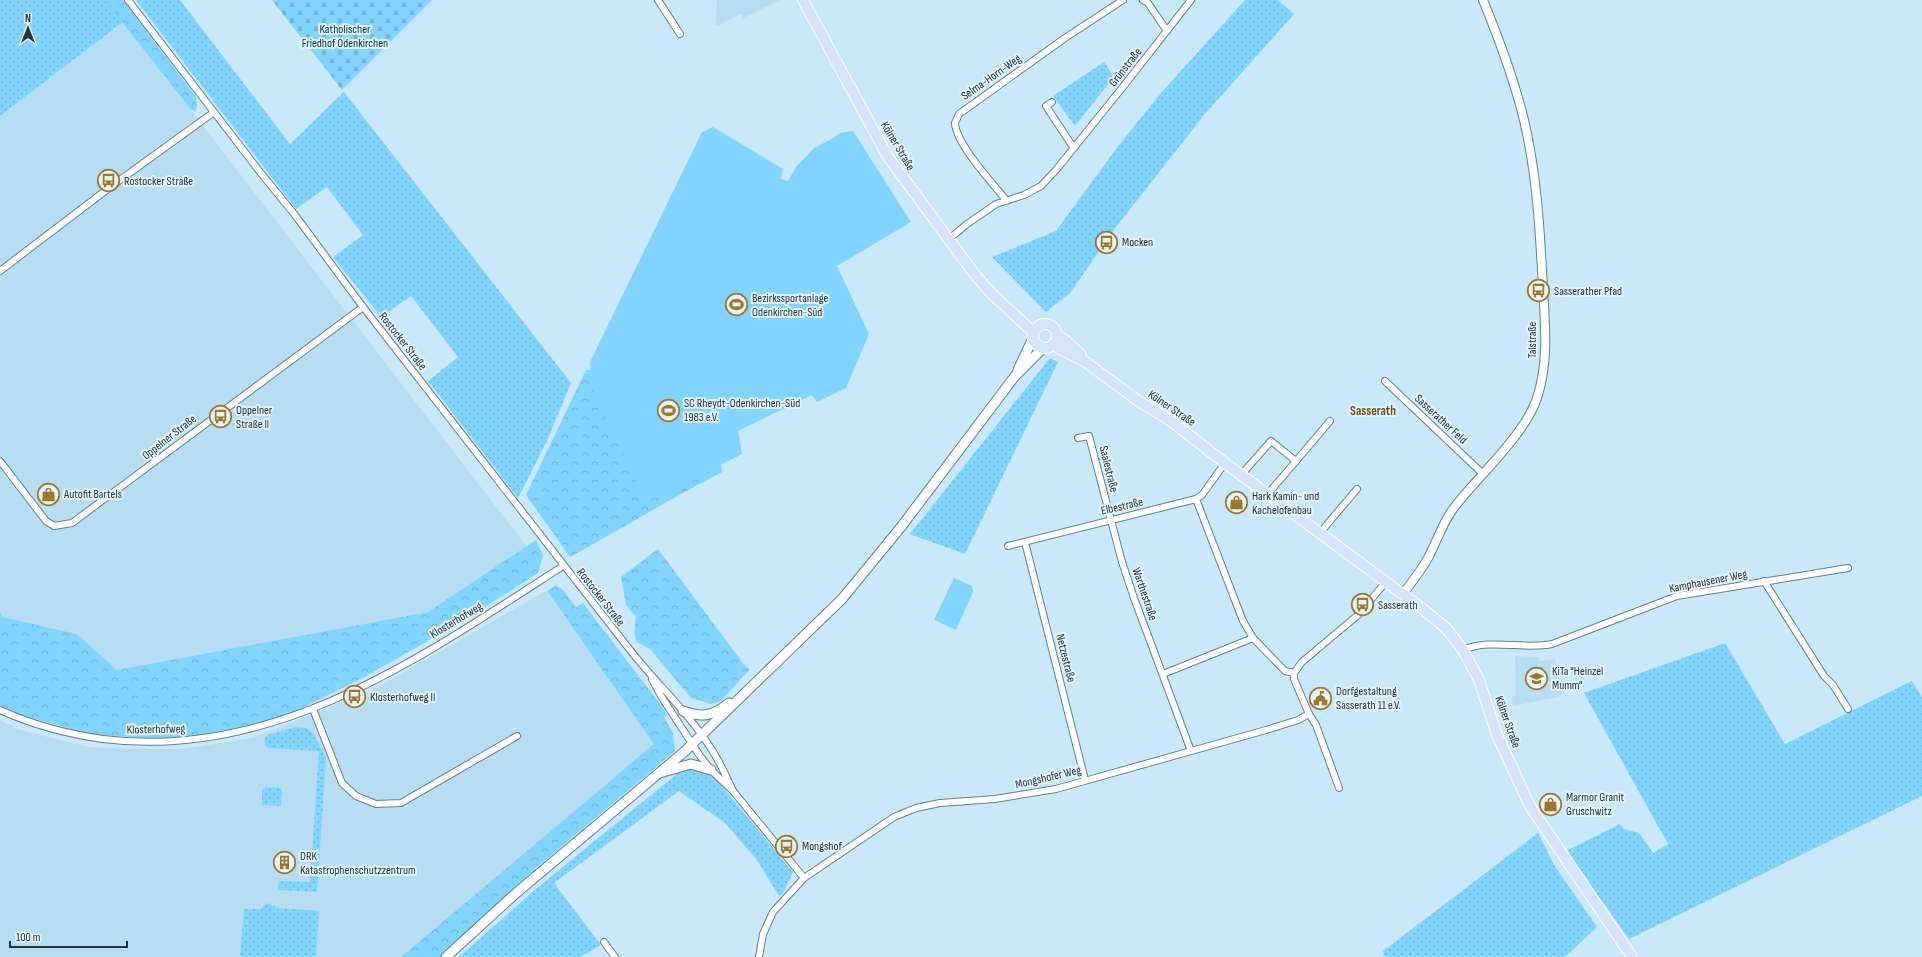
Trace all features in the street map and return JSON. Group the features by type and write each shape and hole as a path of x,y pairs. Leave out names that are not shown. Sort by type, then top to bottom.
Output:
{"main road":[{"name":"Kölner Straße","path":"803,0 888,157 948,240 991,293 1033,335 1036,345 1066,341 1087,363 1137,400 1171,421 1225,464 1446,629 1463,650 1479,680 1497,736 1530,806 1632,957"},
{"name":"Kölner Straße","path":"991,293 1041,324 1051,326 1051,343"},
{"path":"1015,376 1033,335 1041,324"},
{"path":"446,957 515,894 692,746 842,599 901,527 1015,376 1051,343"},
{"path":"683,711 695,715 711,715 726,706 769,671"},
{"path":"660,773 691,764 711,770"}],"street":[{"name":"Rostocker Straße","path":"128,0 295,215 363,307 563,566 649,674 692,746 711,770 733,791"},
{"path":"658,0 680,34"},
{"name":"Selma-Horn-Weg","path":"1007,201 960,138 955,123 959,114 1065,38 1123,0"},
{"path":"1143,0 1148,3 1167,32"},
{"name":"Grünstraße","path":"948,240 967,224 996,204 1007,201 1041,186 1075,147 1191,0"},
{"name":"Talstraße","path":"1402,595 1418,575 1446,519 1525,422 1536,402 1543,377 1545,342 1539,211 1532,163 1524,120 1513,80 1483,0"},
{"path":"1052,102 1046,106 1071,144 1075,147"},
{"path":"0,271 113,185 214,112"},
{"name":"Oppelner Straße","path":"0,461 46,521 54,526 72,523 218,413 363,307"},
{"name":"Sasserather Feld","path":"1385,381 1483,474"},
{"path":"1267,495 1330,421"},
{"name":"Saalestraße","path":"1078,438 1089,436 1111,520"},
{"path":"1241,475 1272,441 1296,461"},
{"path":"1225,464 1202,495 1196,500 1238,610 1252,638 1285,671 1294,673"},
{"path":"1319,534 1357,489"},
{"name":"Elbestraße","path":"1008,546 1196,500"},
{"name":"Warthestraße","path":"1111,520 1134,598 1191,751"},
{"name":"Netzestraße","path":"1025,542 1085,780"},
{"name":"Klosterhofweg","path":"0,710 42,726 75,735 121,741 166,742 220,736 260,727 313,709 392,671 563,566"},
{"path":"1764,581 1848,568"},
{"name":"Kamphausener Weg","path":"1463,650 1474,646 1483,645 1538,647 1552,644 1677,596 1764,581 1824,676 1833,685 1848,710"},
{"path":"1339,788 1316,725 1309,714 1294,679 1294,673 1302,662 1358,615 1385,583"},
{"path":"1163,674 1252,638"},
{"name":"Rostocker Straße","path":"649,674 666,690 702,735 733,791"},
{"path":"313,709 342,783 356,796 376,804 401,802 517,736"},
{"name":"Mongshofer Weg","path":"804,878 894,817 916,808 940,803 1031,794 1266,730 1298,720 1309,714"},
{"path":"733,791 804,878 773,912 763,934 759,957"},
{"path":"604,942 615,957"}],"shaded area":[{"path":"717,0 780,0 743,18 741,14 716,26"},
{"path":"123,22 527,547 428,612 117,670 77,634 2,617 0,612 0,116"},
{"path":"546,591 655,744 401,957 0,957 0,720 20,730 88,747 183,749 252,738 371,691"},
{"name":"KiTa \"Heinzel Mumm\"","path":"1515,656 1538,657 1540,661 1555,659 1562,696 1513,706 1512,697 1516,695"}],"green space":[{"path":"0,0 105,0 123,22 0,116"},
{"path":"105,0 123,0 196,97 197,105 195,113 194,110 191,110"},
{"path":"136,0 180,0 290,144 344,92 571,383 547,441 518,498 428,381 458,357 411,296 381,317 333,257 363,235 327,187 296,209"},
{"name":"Katholischer Friedhof Odenkirchen","path":"272,0 432,0 342,90"},
{"path":"1245,0 1278,0 1294,14 1204,115 1116,227 1070,293 1046,312 992,257 1056,231 1119,145 1161,93"},
{"path":"1104,62 1114,77 1075,126 1053,96"},
{"name":"Bezirkssportanlage Odenkirchen-Süd","path":"713,127 783,169 781,179 788,181 796,167 814,148 840,133 853,131 911,222 837,266 869,334 846,388 817,402 812,395 738,431 742,454 647,502 592,389 590,362 702,132"},
{"path":"1050,358 1058,362 965,554 910,534"},
{"path":"586,370 591,370 647,501 721,464 722,472 570,557 526,495"},
{"path":"536,540 543,555 538,573 463,621 359,680 263,727 178,741 89,734 18,714 0,705 0,612 2,617 77,634 117,670 428,612"},
{"path":"658,549 745,666 750,669 721,701 711,704 691,698 650,649 637,642 634,633 636,617 626,605 621,577"},
{"path":"954,578 972,586 973,592 956,630 934,620"},
{"path":"556,585 563,590 576,607 583,603 663,708 667,715 664,717 673,733 675,751 535,869 442,957 401,957 654,744 547,591"},
{"path":"1725,643 1785,744 1912,681 1922,697 1922,796 1629,939 1566,851 1620,824 1624,829 1639,833 1653,853 1668,844 1584,693"},
{"path":"295,727 306,728 314,734 326,759 317,892 278,890 279,881 310,882 319,751 268,748 265,744 265,738 268,735"},
{"path":"696,768 711,773 793,872 783,893 779,896 757,860 725,823 679,791 554,883 601,945 580,957 459,957 537,888 683,769"},
{"path":"266,787 280,788 282,790 281,806 262,805 262,790"},
{"path":"1538,833 1554,865 1597,927 1565,957 1384,957 1383,951"},
{"path":"266,903 279,908 319,911 316,957 240,957 244,909 261,909"}],"place":[{"name":"Rostocker Straße","path":"109,181"},
{"name":"Mocken","path":"1107,242"},
{"name":"Sasserather Pfad","path":"1538,291"},
{"name":"Bezirkssportanlage Odenkirchen-Süd","path":"736,305"},
{"name":"SC Rheydt-Odenkirchen-Süd 1983 e.V.","path":"668,410"},
{"name":"Oppelner Straße II","path":"220,417"},
{"name":"Autofit Bartels","path":"49,494"},
{"name":"Hark Kamin- und Kachelofenbau","path":"1236,503"},
{"name":"Sasserath","path":"1362,605"},
{"name":"KiTa \"Heinzel Mumm\"","path":"1537,678"},
{"name":"Klosterhofweg II","path":"354,697"},
{"name":"Dorfgestaltung Sasserath 11 e.V.","path":"1320,698"},
{"name":"Marmor Granit Gruschwitz","path":"1550,804"},
{"name":"Mongshof","path":"787,846"},
{"name":"DRK Katastrophenschutzzentrum","path":"284,863"}],"district":[{"name":"Sasserath","path":"1373,410"}]}
